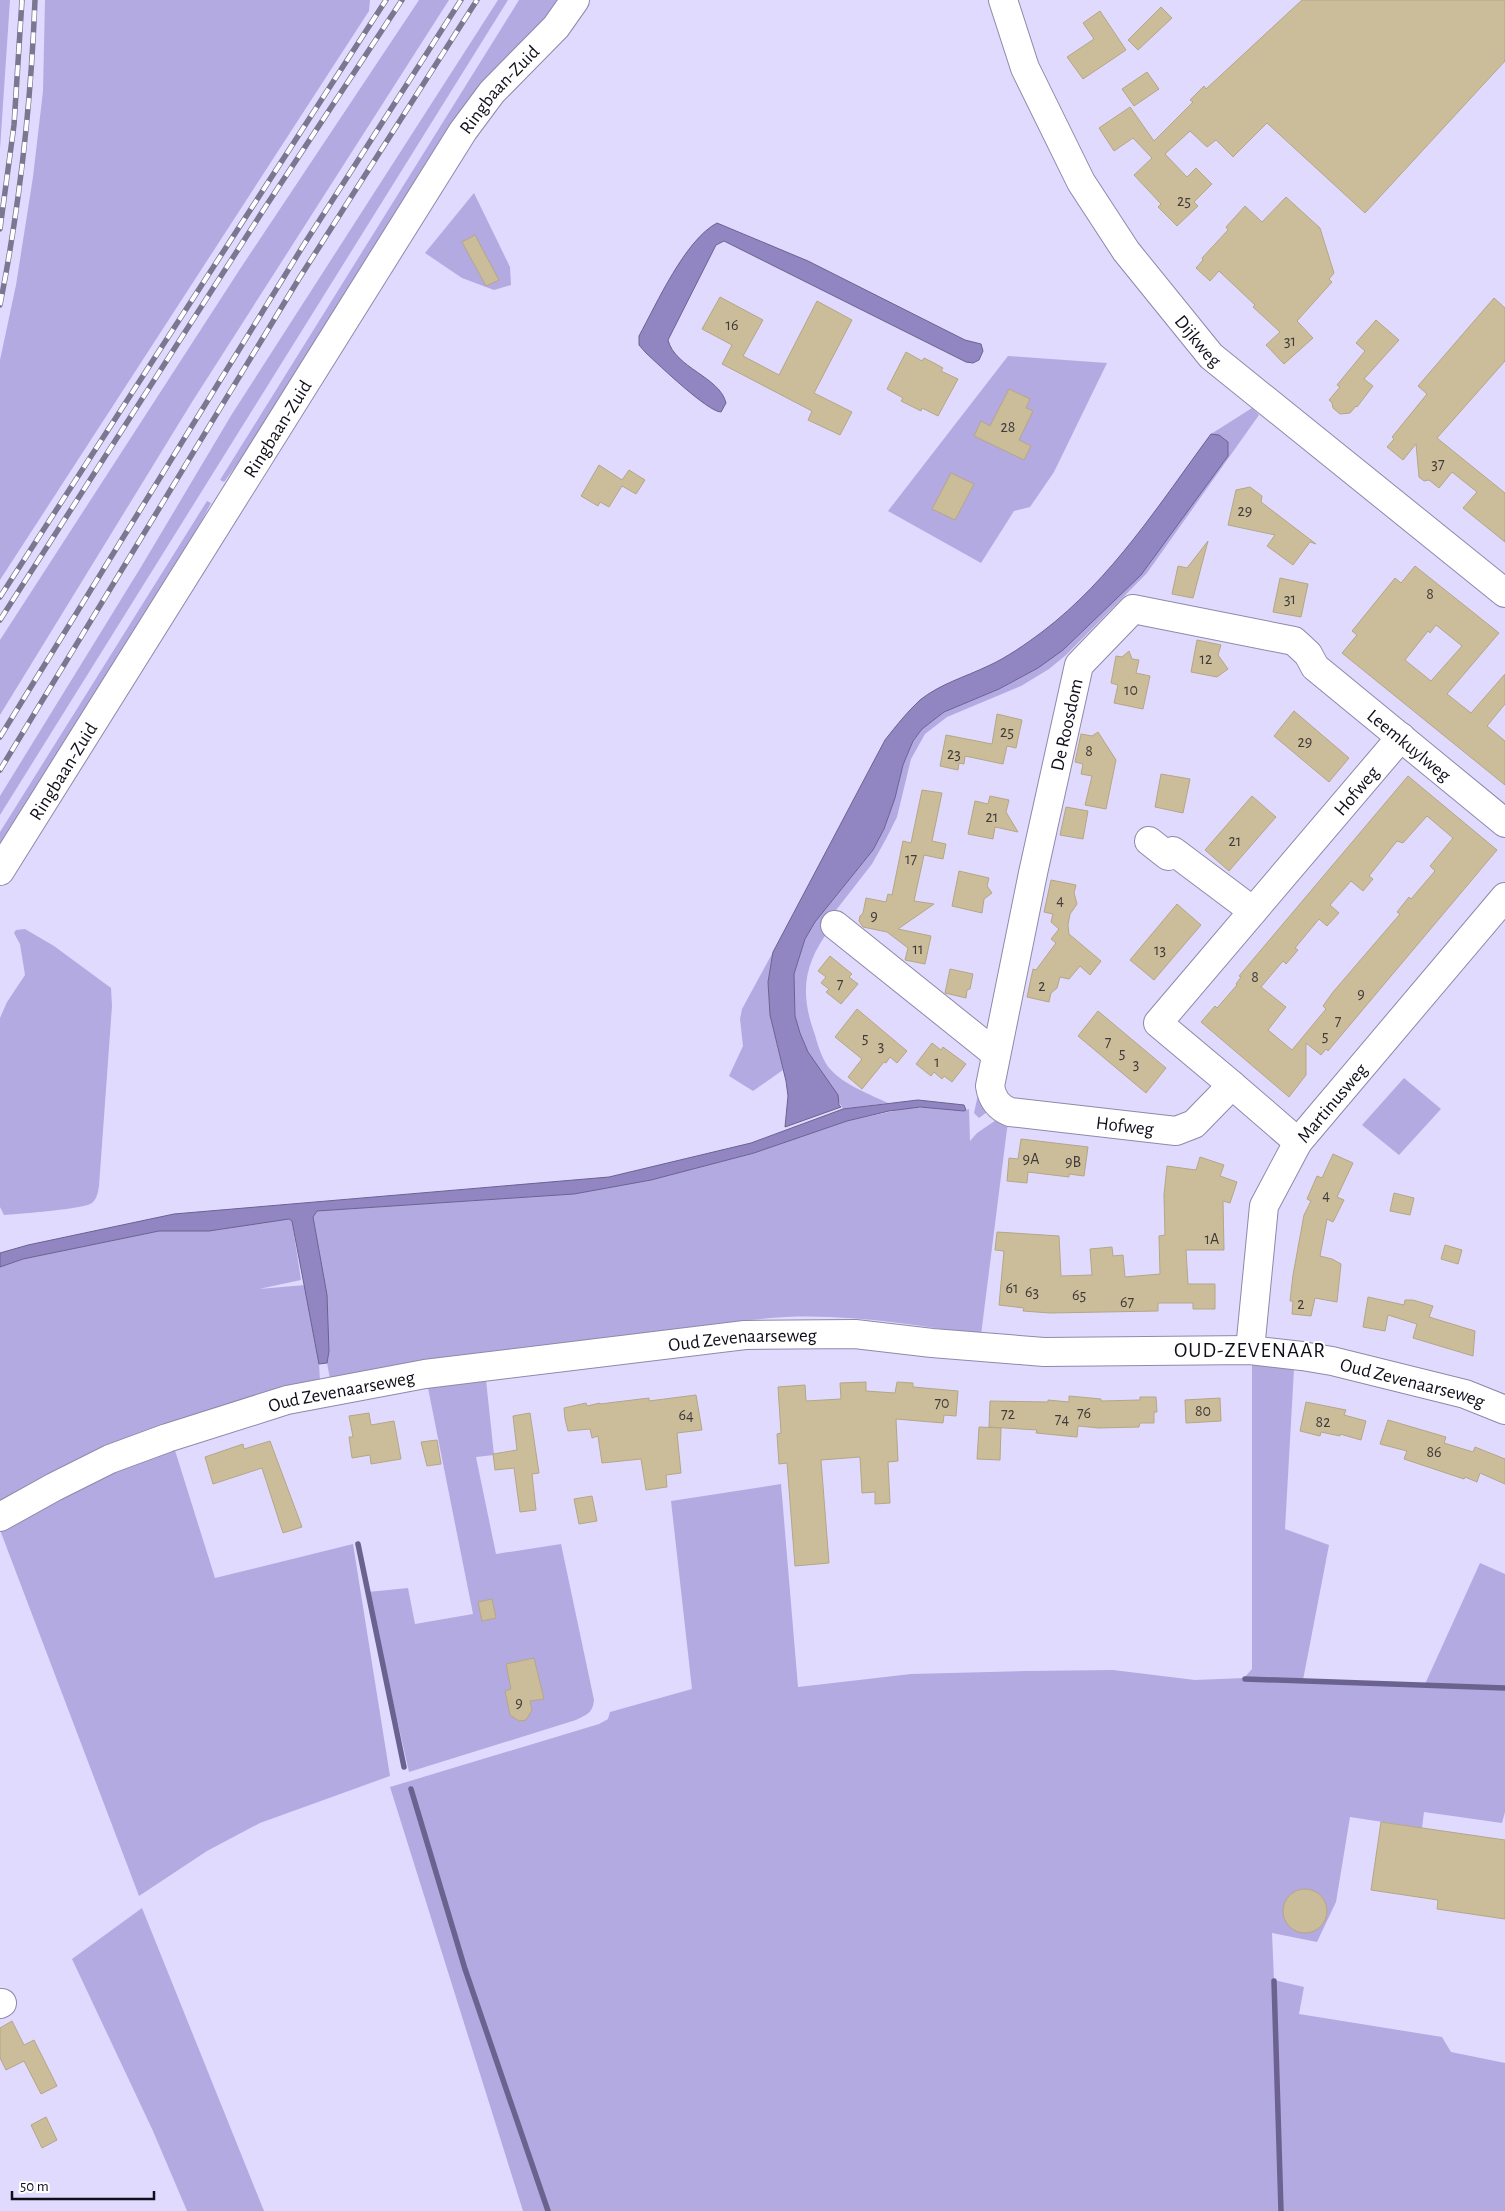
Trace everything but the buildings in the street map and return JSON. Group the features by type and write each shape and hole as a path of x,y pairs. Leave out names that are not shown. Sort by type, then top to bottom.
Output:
{"street":[{"name":"Ringbaan-Zuid","path":"0,871 463,131 492,92 556,27 575,0"},
{"name":"Dijkweg","path":"1003,0 1025,68 1081,182 1126,251 1211,356 1505,593"},
{"name":"De Roosdom","path":"1002,1108 991,1094 990,1086 1033,873 1079,665 1133,609 1294,641 1308,654 1315,667"},
{"name":"Leemkuylweg","path":"1315,667 1505,822"},
{"name":"Hofweg","path":"1298,1142 1158,1023 1401,737"},
{"path":"1149,841 1168,856 1173,851 1253,911"},
{"name":"Martinusweg","path":"1250,1350 1264,1206 1298,1142 1501,910"},
{"path":"835,925 996,1054"},
{"name":"Hofweg","path":"1002,1108 1018,1112 1176,1131 1194,1124 1232,1085"},
{"name":"Oud Zevenaarseweg","path":"0,1517 81,1472 166,1438 288,1400 425,1374 745,1335 856,1334 932,1344 1044,1352 1250,1350 1332,1361 1465,1394 1505,1410"}],"shaded area":[{"path":"0,0 10,0 0,149"},
{"path":"45,0 370,0 369,11 0,580 0,360 16,285 33,177 43,91"},
{"path":"419,0 449,0 192,402 0,715 0,640 240,269"},
{"path":"498,0 508,0 0,815 0,796 141,567 232,414"},
{"path":"519,0 563,0 266,425 224,482 220,480"},
{"path":"474,193 510,267 511,285 494,290 462,278 425,253"},
{"path":"717,223 808,261 965,340 981,344 983,351 979,360 973,363 966,362 724,241 716,245 668,340 672,350 679,358 707,379 722,394 726,403 721,412 715,410 684,387 646,353 639,345 639,336 663,290 683,258 705,231"},
{"path":"1008,356 1107,363 1054,472 1030,507 1014,511 981,563 888,511"},
{"path":"1252,408 1259,415 1147,573 1066,655 1049,669 1021,686 947,717 925,734 911,759 897,817 872,864 826,923 831,927 815,953 807,978 807,1005 810,1019 819,1049 826,1063 843,1080 888,1103 843,1109 808,1052 800,1033 795,1016 794,974 805,939 815,922 873,850 884,829 895,798 903,765 913,741 922,729 944,712 999,689 1038,668 1225,461 1215,434 1211,434"},
{"path":"1211,434 1219,435 1228,442 1228,456 1141,575 1063,650 1038,668 999,689 944,712 922,729 913,741 903,765 895,798 884,829 873,850 815,922 805,939 794,974 795,1016 800,1033 808,1052 838,1095 841,1107 785,1127 788,1096 786,1081 770,1015 768,982 773,952 885,740 911,709 928,694 1009,655 1042,632 1067,611 1091,588 1134,539"},
{"path":"207,501 211,503 177,567 0,853 0,832"},
{"path":"25,929 54,946 111,988 112,1006 99,1186 95,1200 87,1205 51,1211 4,1215 0,1207 0,1018 7,1002 25,975 20,944 14,933 16,930"},
{"path":"773,952 768,982 770,1015 783,1070 753,1091 729,1076 743,1046 740,1019 742,1009"},
{"path":"986,1058 994,1107 979,1118 974,1113"},
{"path":"1404,1078 1441,1109 1399,1155 1362,1125"},
{"path":"918,1100 964,1105 966,1110 920,1107 889,1111 847,1121 754,1153 651,1180 574,1194 317,1211 313,1217 327,1295 329,1351 327,1363 319,1364 292,1221 289,1219 209,1231 159,1231 23,1259 0,1267 0,1253 28,1245 174,1214 609,1177 751,1143 843,1109"},
{"path":"930,1107 964,1111 969,1109 970,1141 977,1133 1002,1116 1010,1118 1007,1129 981,1335 859,1319 779,1317 330,1379 327,1363 327,1295 313,1217 317,1211 574,1194 651,1180 754,1153 847,1121 908,1108"},
{"path":"285,1218 292,1221 301,1280 259,1289 305,1285 319,1363 320,1381 0,1505 0,1267 23,1259 159,1231 218,1230"},
{"path":"1252,1365 1273,1365 1294,1369 1285,1529 1329,1545 1303,1680 1425,1684 1480,1563 1505,1574 1505,1812 1502,1823 1424,1812 1422,1828 1350,1817 1336,1902 1317,1942 1272,1933 1274,1980 1304,1987 1299,2014 1442,2037 1451,2052 1505,2063 1505,2211 523,2211 390,1787 599,1724 608,1719 610,1712 692,1689 671,1501 781,1484 798,1687 911,1674 1027,1671 1113,1670 1195,1680 1244,1678 1252,1669"},
{"path":"486,1380 494,1455 476,1457 496,1554 561,1544 594,1700 592,1708 588,1713 576,1720 409,1772 368,1592 408,1588 415,1624 473,1614 428,1388"},
{"path":"173,1444 215,1578 353,1544 390,1776 260,1823 207,1851 139,1896 0,1530 59,1493"},
{"path":"142,1908 264,2211 187,2211 153,2131 72,1959"}],"waterway":[{"path":"358,1544 404,1767"},
{"path":"1245,1679 1505,1688"},
{"path":"411,1789 465,1969 548,2211"},
{"path":"1274,1981 1281,2211"}],"railway":[{"path":"0,229 14,125 22,0"},
{"path":"0,305 24,153 31,77 35,0"},
{"path":"0,597 386,0"},
{"path":"0,620 266,206 402,0"},
{"path":"0,737 303,246 461,0"},
{"path":"0,770 300,277 477,0"}],"district":[{"name":"OUD-ZEVENAAR","path":"1250,1350"}]}
